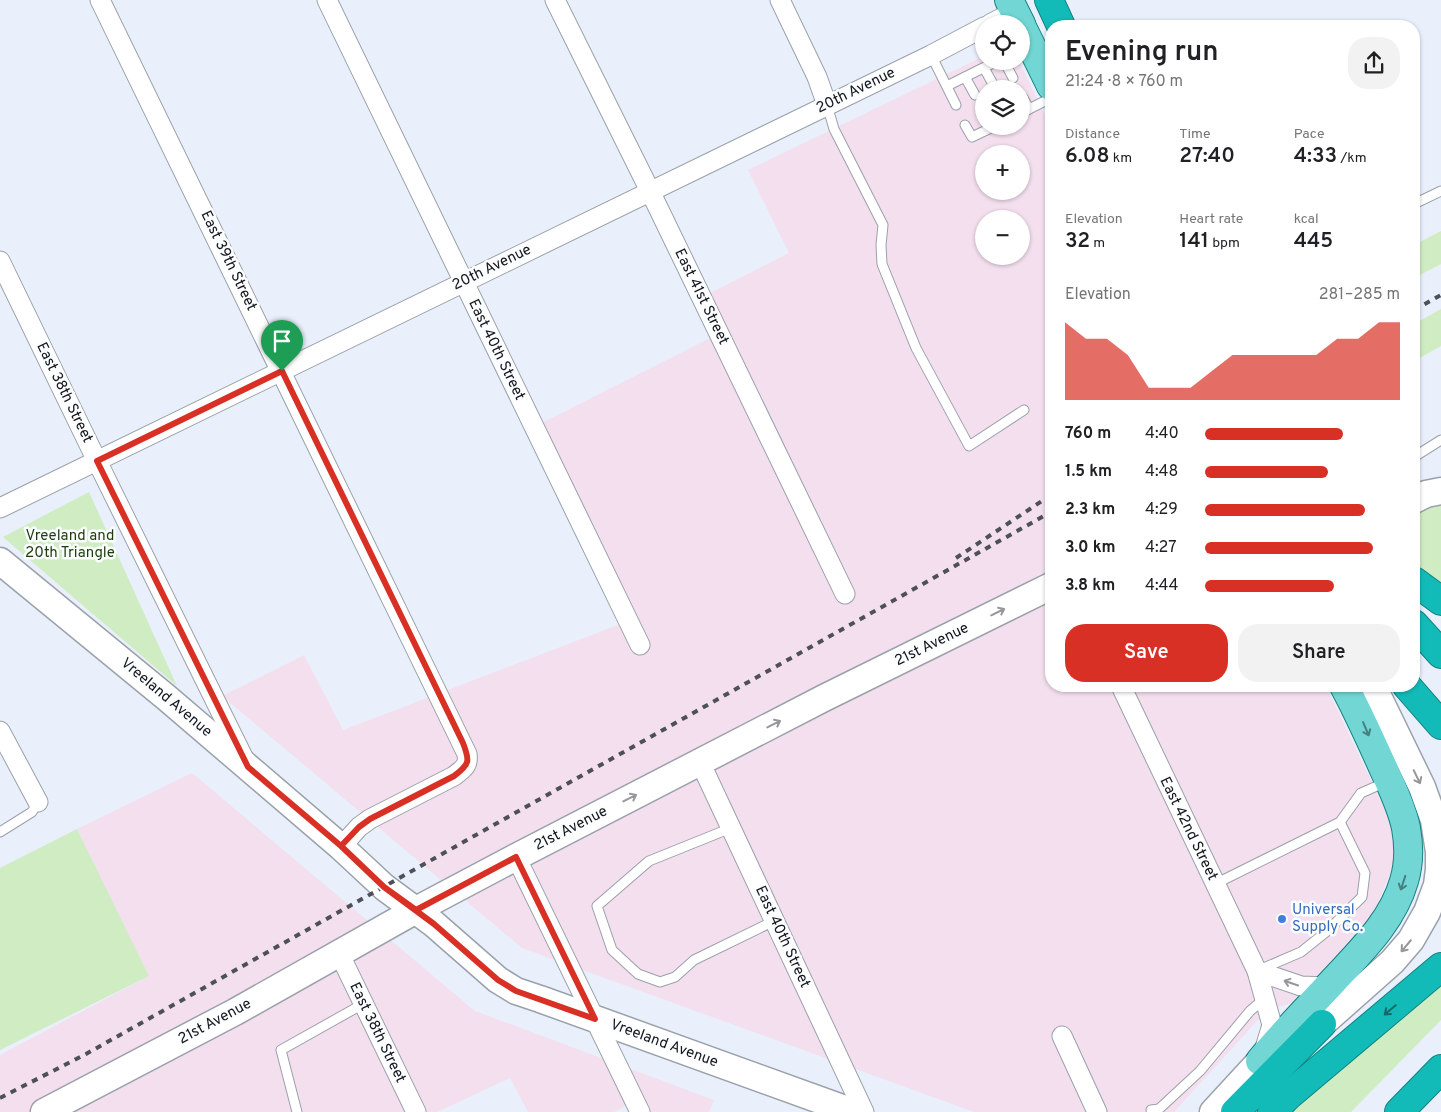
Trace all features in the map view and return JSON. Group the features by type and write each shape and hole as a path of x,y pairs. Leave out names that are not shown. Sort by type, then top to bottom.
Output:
{"highway":[{"path":"1049,0 1059,20"},
{"path":"1420,586 1441,602"},
{"path":"1420,631 1441,654"},
{"path":"1420,678 1441,701"},
{"path":"1412,692 1441,725"},
{"path":"1272,1112 1289,1095 1441,967"},
{"path":"1235,1112 1322,1024"},
{"path":"1402,1108 1441,1069"}],"main road":[{"path":"1030,43 1045,74"},
{"path":"1420,497 1441,491"},
{"name":"Vreeland Avenue","path":"0,560 341,846 384,887 434,924 498,980 516,991 853,1112"},
{"name":"21st Avenue","path":"44,1112 235,1012 416,910 516,857 824,698 1045,589"},
{"path":"1213,1112 1381,927 1390,913 1404,881 1408,847 1402,812 1362,719 1347,692"},
{"path":"1260,1060 1322,1024 1392,962 1411,940 1427,912 1437,885 1439,852 1434,820 1422,787 1376,692"}],"street":[{"name":"East 39th Street","path":"100,0 463,743 468,760 466,766 454,776 370,819 359,827 341,846"},
{"name":"East 40th Street","path":"327,0 640,644"},
{"name":"East 41st Street","path":"555,0 650,191 845,594"},
{"path":"780,0 817,77 827,105"},
{"name":"20th Avenue","path":"0,508 931,55 975,32"},
{"name":"East 38th Street","path":"0,261 248,767"},
{"name":"East 42nd Street","path":"1124,692 1257,971 1272,1025 1260,1060"},
{"path":"0,731 38,802"},
{"name":"East 40th Street","path":"700,762 864,1112"},
{"path":"516,857 640,1112"},
{"name":"East 38th Street","path":"339,953 416,1112"},
{"path":"1257,971 1301,986 1327,987"},
{"path":"1062,1036 1097,1112"}],"lane":[{"path":"931,55 956,105"},
{"path":"947,86 980,70"},
{"path":"1009,70 1013,78"},
{"path":"965,77 975,96"},
{"path":"1030,108 1045,101"},
{"path":"827,105 834,129 883,225 882,264 916,348 969,446 1024,410"},
{"path":"965,125 972,138 977,135"},
{"path":"1420,201 1441,191"},
{"path":"1420,453 1441,440"},
{"path":"1215,884 1340,822 1361,793 1388,781"},
{"path":"0,832 32,812 38,802"},
{"path":"1257,971 1300,952 1326,932 1362,897 1365,873 1340,822"},
{"path":"731,828 649,861 597,906 612,950 638,974 660,982 674,978 694,960 774,920"},
{"path":"1151,1110 1159,1109 1200,1071 1250,1011 1265,999"},
{"path":"297,1112 281,1050 363,1004"}],"shaded area":[{"path":"975,60 975,70 1023,70 1028,80 975,80 975,135 1030,135 1030,84 1045,115 1045,692 1329,692 1402,845 1357,953 1296,1002 1267,1010 1174,1112 974,1112 522,948 222,696 304,655 343,730 631,620 536,426 722,332 704,296 789,253 748,170"},
{"path":"192,773 475,1011 714,1100 709,1112 646,1112 639,1099 614,1112 528,1112 510,1078 437,1112 0,1112 0,1055 149,976 77,829"}],"green space":[{"path":"1441,231 1441,264 1420,275 1420,242"},
{"path":"1441,309 1441,346 1420,358 1420,321"},
{"name":"Vreeland and 20th Triangle","path":"89,492 177,686 3,537"},
{"path":"1441,502 1441,593 1420,577 1420,510"},
{"path":"77,829 149,976 0,1050 0,868"},
{"path":"1441,981 1441,1020 1351,1112 1292,1112"}],"railway":[{"path":"1420,307 1441,295"},
{"path":"956,558 1045,499"},
{"path":"0,1098 86,1054 1045,515"}],"place":[{"name":"Universal Supply Co.","path":"1282,919"}],"route":[{"path":"282,371 97,461 248,767 341,846 384,887 416,910 516,857 595,1019 516,991 498,980 434,924 384,887 341,846 359,827 370,819 454,776 466,766 468,760 463,743 282,371"}]}
